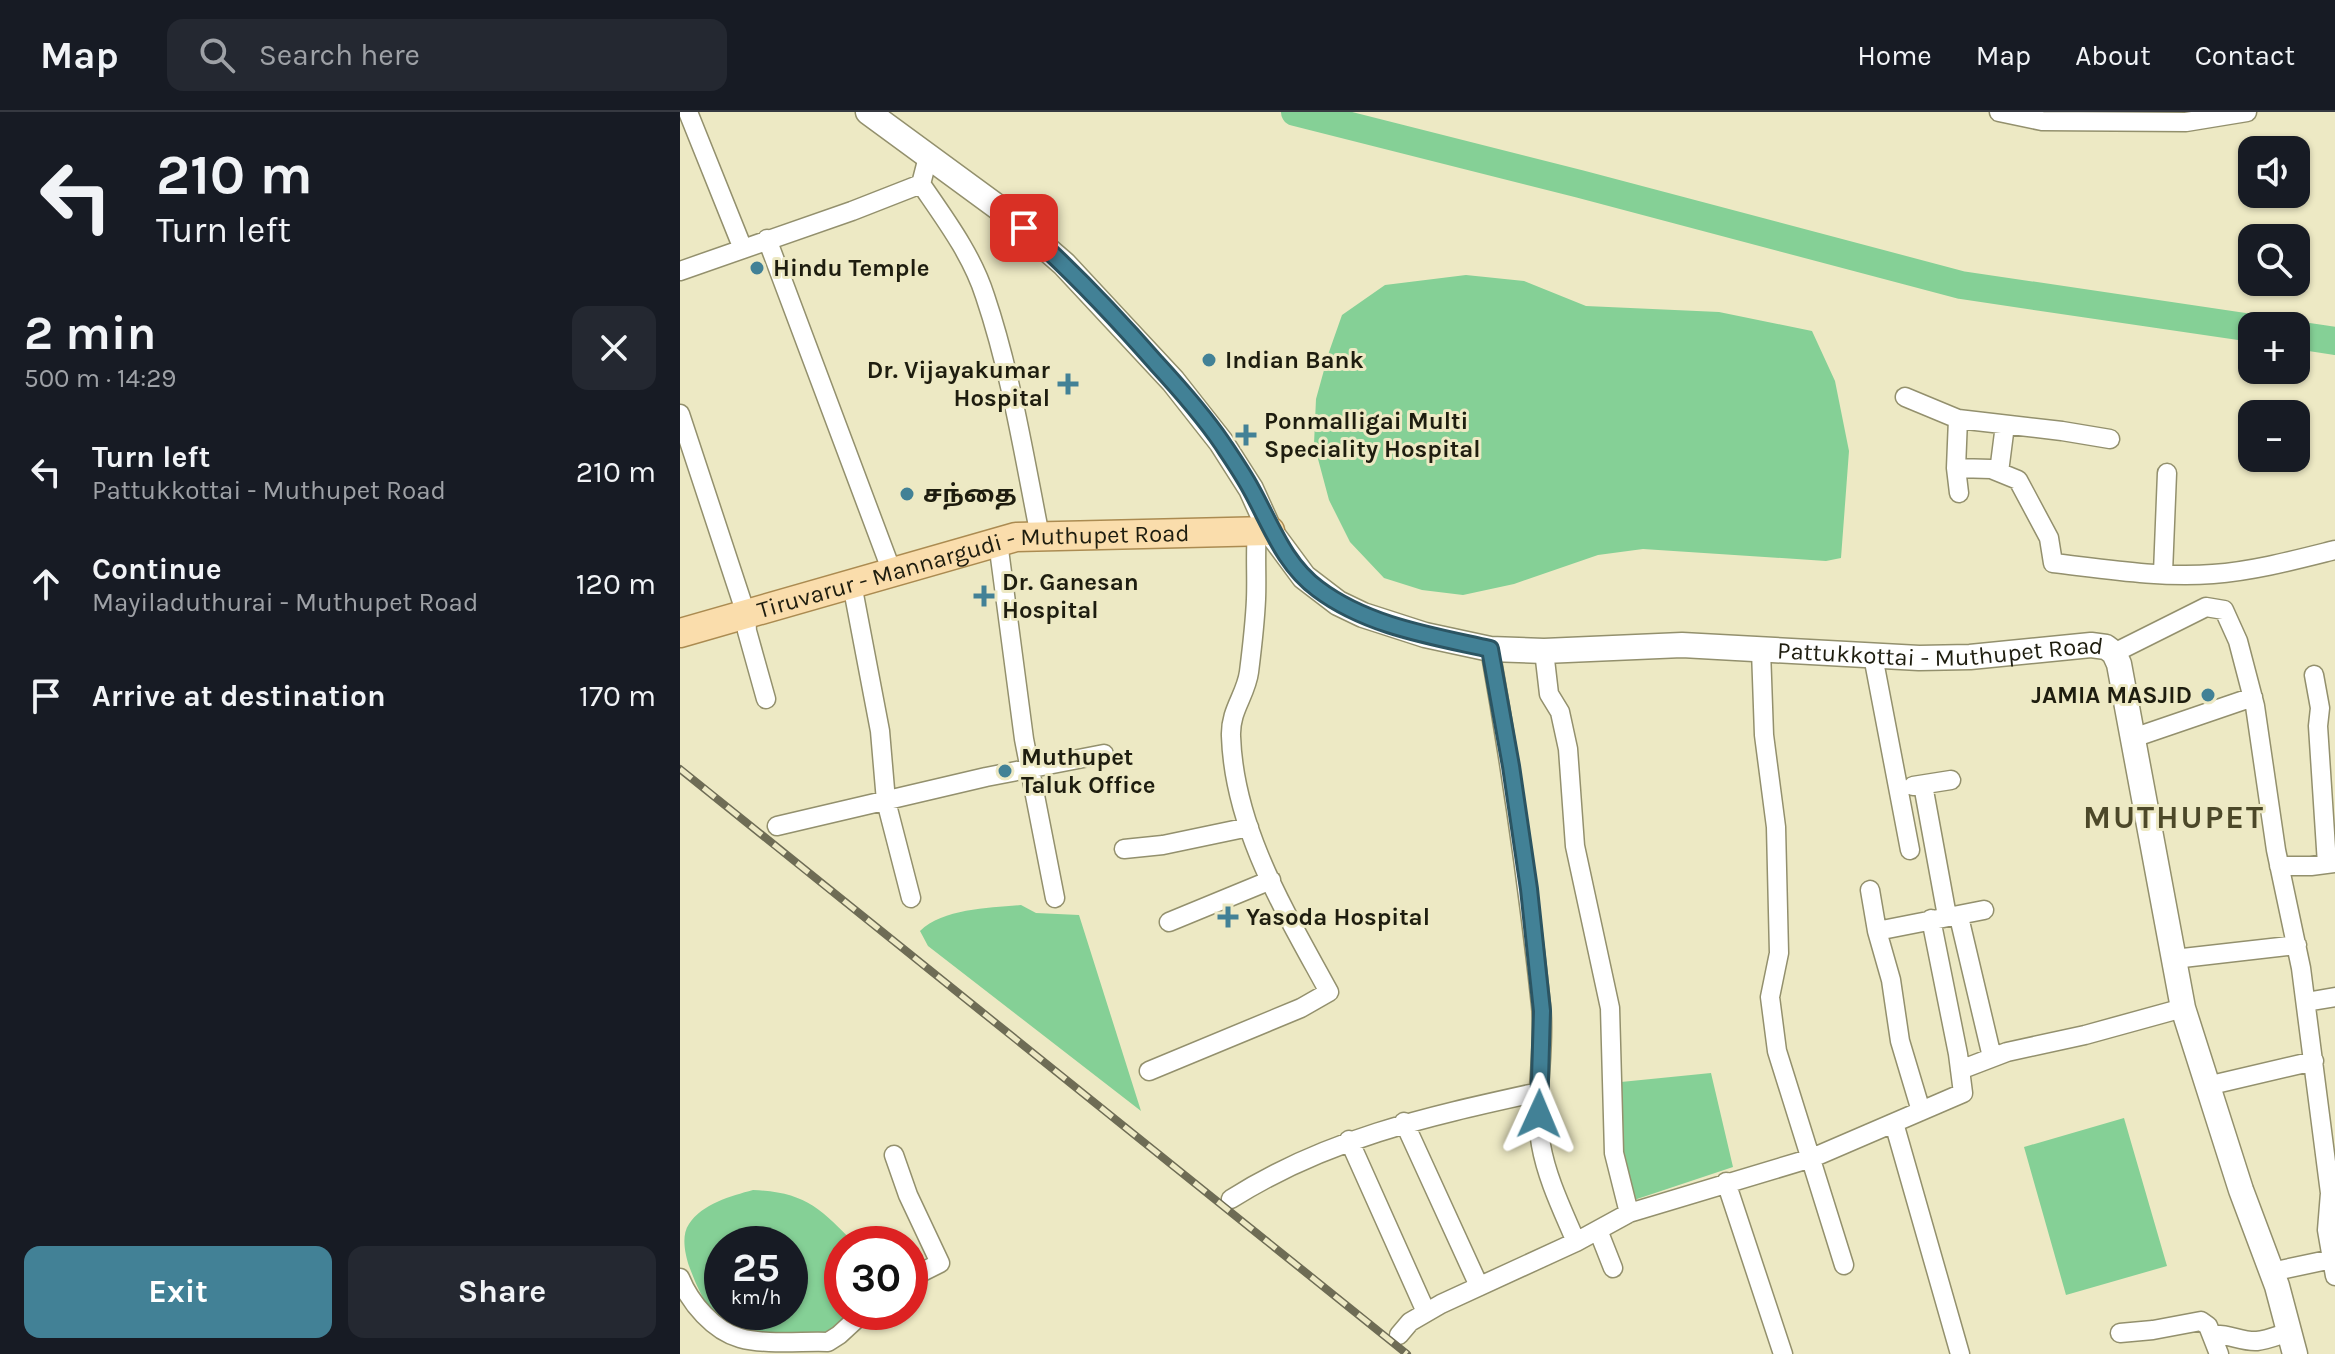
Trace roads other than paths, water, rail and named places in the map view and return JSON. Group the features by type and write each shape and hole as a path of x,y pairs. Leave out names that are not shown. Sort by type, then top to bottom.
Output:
{"main road":[{"name":"Pattukkottai - Muthupet Road","path":"868,112 1003,211 1064,264 1173,381 1221,442 1251,489 1264,531 1304,577 1338,603 1363,615 1425,635 1490,649 1544,651 1682,645 1873,656 1970,657 2091,645 2106,647 2114,653 2124,684 2183,1008 2292,1343"},
{"name":"Tiruvarur - Mannargudi - Muthupet Road","path":"680,633 1016,537 1264,531"}],"street":[{"path":"688,112 743,249"},
{"path":"1999,112 2042,121 2186,122 2247,112"},
{"path":"928,157 921,184 953,229 985,294 1017,416 1040,536"},
{"path":"680,271 921,184"},
{"path":"767,239 892,572"},
{"path":"1905,397 1958,419 2110,439"},
{"path":"680,414 746,614 747,631 766,699"},
{"path":"1958,419 1956,468 1959,493"},
{"path":"1999,472 2005,425"},
{"path":"1956,468 1991,469 2018,480 2049,538 2053,563 2163,573 2222,573 2244,571 2335,550"},
{"path":"2163,573 2167,473"},
{"path":"1149,1071 1301,1008 1329,992 1271,880 1249,827 1235,774 1231,735 1233,711 1249,676 1256,597 1254,564 1264,531"},
{"path":"998,542 1030,769 1055,898"},
{"path":"2215,608 2222,573"},
{"path":"852,584 880,731 886,801 911,898"},
{"path":"2114,653 2206,607 2224,610 2238,641 2253,697 2279,866 2297,945 2314,1061 2326,1080 2333,1193 2327,1230 2334,1268 2271,1272"},
{"path":"1490,649 1529,889 1542,1011 1541,1145 1551,1181 1576,1242"},
{"path":"1761,650 1764,735 1777,843 1779,953 1770,997 1777,1051 1844,1265"},
{"path":"1544,651 1549,694 1560,712 1568,749 1575,846 1610,1008 1614,1153 1629,1213"},
{"path":"1873,656 1910,850"},
{"path":"2279,866 2331,863 2318,726 2320,708 2314,675"},
{"path":"2133,738 2253,697"},
{"path":"777,826 1104,754"},
{"path":"1899,789 1951,780"},
{"path":"1399,1335 1410,1322 1426,1312 1576,1242 1629,1213 1812,1158 1963,1093 1946,917 1923,785"},
{"path":"1124,849 1163,845 1249,827"},
{"path":"1169,922 1271,880"},
{"path":"1870,890 1877,931 1891,980 1900,1041 1921,1111"},
{"path":"1877,931 1984,910"},
{"path":"1946,917 1992,1057"},
{"path":"2174,959 2297,945"},
{"path":"2306,1002 2335,997"},
{"path":"1960,1070 1992,1057 2183,1008"},
{"path":"2207,1086 2314,1061"},
{"path":"1231,1199 1256,1183 1349,1140 1404,1122 1539,1092"},
{"path":"1404,1122 1479,1286"},
{"path":"1894,1123 1960,1354"},
{"path":"1349,1140 1426,1312"},
{"path":"894,1155 923,1226"},
{"path":"1726,1182 1783,1354"},
{"path":"1598,1230 1613,1268"},
{"path":"928,1238 940,1263 928,1269"},
{"path":"681,1285 710,1321 741,1339 830,1348 844,1330"},
{"path":"2120,1333 2201,1321 2208,1326 2219,1354"},
{"path":"2212,1335 2224,1334 2261,1348 2292,1343"}],"waterway":[{"path":"1295,112 1961,285 2238,326"},
{"path":"2310,337 2335,341"}],"railway":[{"path":"680,769 1407,1354"}],"place":[{"name":"Hindu Temple","path":"757,268"},
{"name":"Indian Bank","path":"1209,360"},
{"name":"Dr. Vijayakumar Hospital","path":"1068,384"},
{"name":"Ponmalligai Multi Speciality Hospital","path":"1246,435"},
{"name":"சந்தை","path":"907,494"},
{"name":"Dr. Ganesan Hospital","path":"984,596"},
{"name":"JAMIA MASJID","path":"2208,695"},
{"name":"Muthupet Taluk Office","path":"1005,771"},
{"name":"Yasoda Hospital","path":"1228,917"}],"district":[{"name":"MUTHUPET","path":"2174,817"}]}
